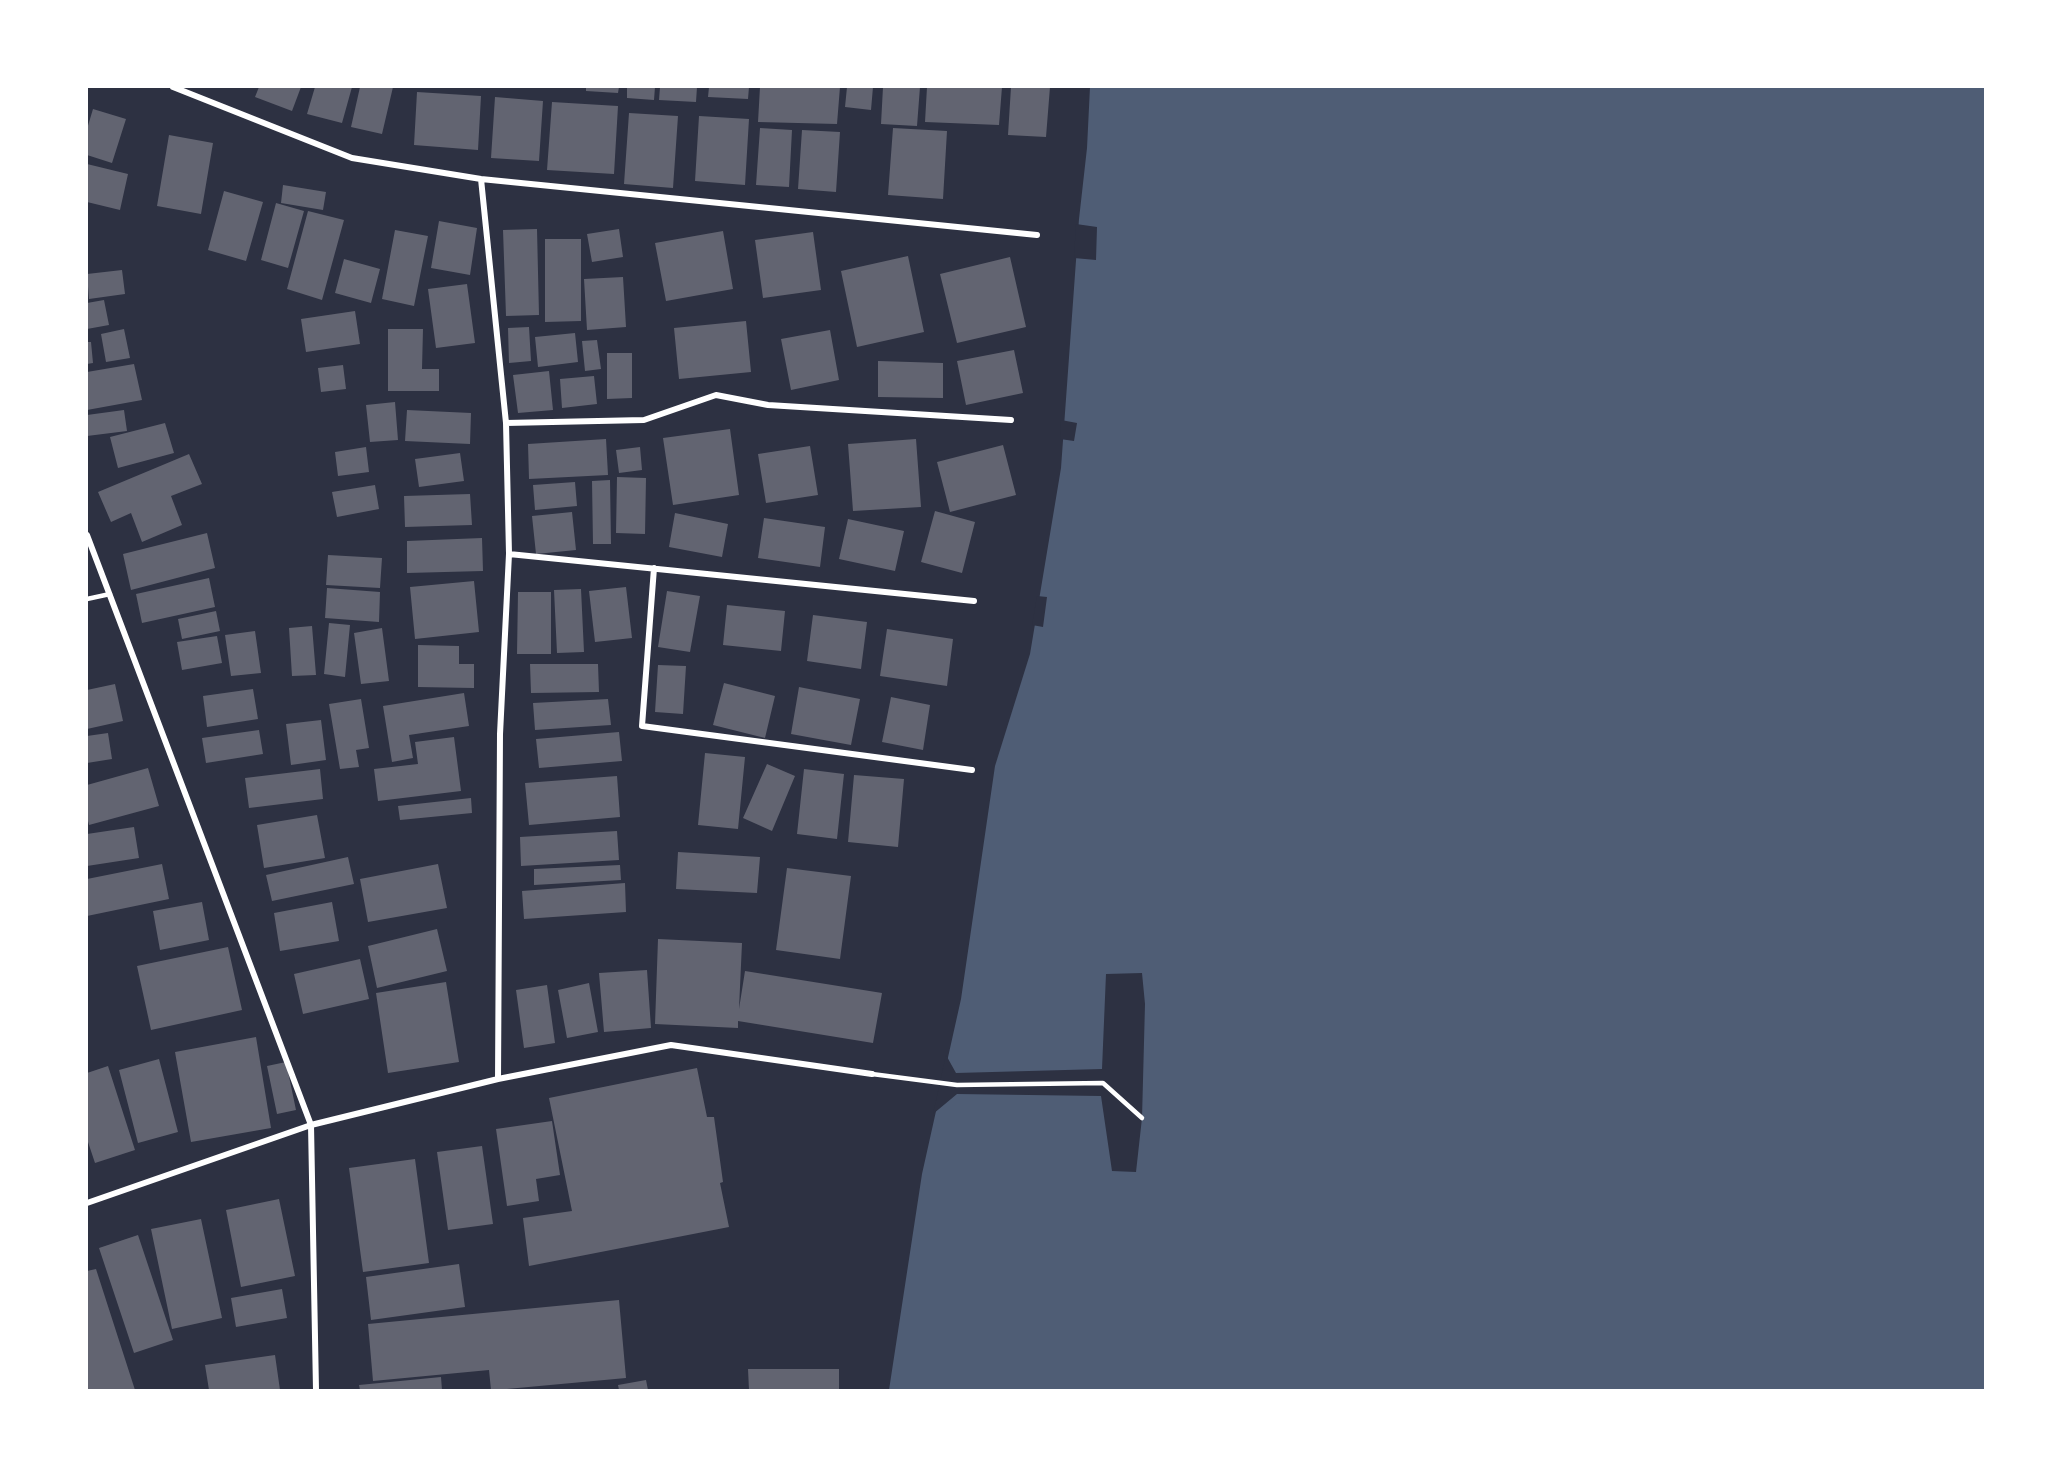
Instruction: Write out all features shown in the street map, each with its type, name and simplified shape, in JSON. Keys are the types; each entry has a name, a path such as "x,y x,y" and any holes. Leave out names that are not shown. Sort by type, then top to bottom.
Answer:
{"street":[{"path":"173,87 352,158 481,179 1037,236"},
{"path":"481,179 506,423 509,554 500,734 498,1078"},
{"path":"506,423 644,420 716,395 768,405 1011,420"},
{"path":"87,535 311,1125 316,1390"},
{"path":"509,554 974,601"},
{"path":"654,568 642,726 972,770"},
{"path":"87,1203 311,1125 498,1078 671,1046 872,1074"}],"lane":[{"path":"87,599 110,594"},
{"path":"872,1074 957,1084 1103,1083 1142,1118"}],"water":[{"path":"1090,87 1985,87 1985,1390 889,1390 922,1174 961,999 995,766 1030,654 1061,468"}],"pier":[{"path":"1076,224 1097,227 1096,260 1074,258"},
{"path":"1061,420 1077,423 1074,441 1060,439"},
{"path":"1037,596 1047,597 1043,627 1032,625"},
{"path":"1142,973 1145,1004 1142,1118 1136,1172 1112,1171 1101,1096 957,1094 933,1114 946,1055 956,1073 1102,1069 1106,974"}],"building":[{"path":"259,87 301,87 292,111 255,97"},
{"path":"315,87 352,87 342,123 307,114"},
{"path":"360,87 393,87 382,134 351,127"},
{"path":"586,87 619,87 618,93 586,91"},
{"path":"627,87 655,87 654,100 627,98"},
{"path":"660,87 697,87 696,102 659,100"},
{"path":"709,87 749,87 748,99 708,97"},
{"path":"760,87 840,87 837,124 758,122"},
{"path":"847,87 873,87 871,110 845,107"},
{"path":"883,87 920,87 917,126 881,124"},
{"path":"927,87 1002,87 999,125 925,122"},
{"path":"1011,87 1050,87 1046,137 1008,135"},
{"path":"417,92 481,96 478,150 414,145"},
{"path":"495,97 543,101 539,161 491,158"},
{"path":"552,102 618,106 614,174 547,170"},
{"path":"93,109 126,119 112,163 87,155 87,129"},
{"path":"629,113 678,116 673,188 624,184"},
{"path":"699,116 749,119 745,185 695,181"},
{"path":"760,128 792,130 789,187 756,185"},
{"path":"893,128 947,131 943,199 888,195"},
{"path":"802,130 840,132 836,192 798,189"},
{"path":"169,135 213,143 201,214 157,206"},
{"path":"87,164 128,174 120,210 87,202"},
{"path":"283,185 326,192 323,210 281,203"},
{"path":"224,191 263,202 246,261 208,250"},
{"path":"276,203 304,211 288,268 261,260"},
{"path":"308,211 344,220 322,300 287,289"},
{"path":"439,221 477,228 470,275 431,268"},
{"path":"537,229 539,315 506,316 503,230"},
{"path":"619,229 623,257 592,262 587,234"},
{"path":"395,230 428,236 414,306 382,299"},
{"path":"723,231 733,289 666,301 655,243"},
{"path":"813,232 821,290 763,298 755,240"},
{"path":"545,239 581,239 581,321 545,322"},
{"path":"908,256 924,332 857,347 841,271"},
{"path":"1010,257 1026,327 957,343 940,274"},
{"path":"344,259 380,269 371,303 335,293"},
{"path":"122,270 125,294 89,299 87,274"},
{"path":"623,277 626,327 587,330 584,279"},
{"path":"467,284 475,343 436,348 428,289"},
{"path":"104,300 109,325 87,329 87,303"},
{"path":"355,311 360,344 306,352 301,319"},
{"path":"746,321 751,372 679,379 674,328"},
{"path":"529,327 531,361 509,363 508,328"},
{"path":"124,329 130,358 106,362 101,334"},
{"path":"388,329 423,329 422,369 439,369 439,391 388,391"},
{"path":"830,330 839,380 791,390 781,339"},
{"path":"575,333 578,362 538,367 535,337"},
{"path":"597,340 601,369 585,371 582,341"},
{"path":"87,342 91,342 93,363 87,364"},
{"path":"1014,350 1023,393 966,405 957,361"},
{"path":"607,353 632,353 632,398 607,399"},
{"path":"878,361 943,363 943,398 878,397"},
{"path":"134,364 142,400 87,410 87,372"},
{"path":"343,365 346,389 321,392 318,368"},
{"path":"549,371 553,410 518,413 513,375"},
{"path":"594,376 597,404 562,408 560,379"},
{"path":"395,402 398,440 370,442 366,405"},
{"path":"124,410 127,431 87,436 87,415"},
{"path":"407,410 471,413 470,444 405,441"},
{"path":"165,423 174,453 118,468 110,437"},
{"path":"730,429 739,495 673,505 663,438"},
{"path":"606,439 608,475 529,479 528,444"},
{"path":"916,439 921,507 853,511 848,444"},
{"path":"1003,445 1016,495 950,512 937,462"},
{"path":"810,446 818,495 766,503 758,454"},
{"path":"366,447 369,472 338,476 335,452"},
{"path":"640,447 642,470 619,473 616,450"},
{"path":"460,453 464,481 419,487 415,459"},
{"path":"189,454 202,484 171,496 182,525 142,542 131,513 111,522 98,492"},
{"path":"617,477 646,478 645,534 616,533"},
{"path":"610,480 611,544 593,544 592,481"},
{"path":"575,482 577,506 535,510 533,485"},
{"path":"375,485 379,509 337,517 332,492"},
{"path":"470,494 472,525 405,527 404,496"},
{"path":"935,511 975,522 962,573 921,562"},
{"path":"572,512 576,550 536,554 532,516"},
{"path":"675,513 728,524 722,557 669,547"},
{"path":"764,518 825,527 820,567 758,558"},
{"path":"848,519 904,531 895,571 839,559"},
{"path":"207,533 215,568 131,590 123,554"},
{"path":"482,538 483,571 407,573 407,541"},
{"path":"328,555 382,558 380,588 326,585"},
{"path":"209,578 215,607 142,623 136,594"},
{"path":"474,581 479,632 415,639 410,587"},
{"path":"626,587 632,638 595,642 589,591"},
{"path":"327,588 380,592 379,622 325,618"},
{"path":"581,589 584,652 557,653 554,590"},
{"path":"667,591 700,596 690,652 658,647"},
{"path":"518,592 551,592 551,654 517,654"},
{"path":"727,605 785,611 781,651 723,645"},
{"path":"216,611 220,631 182,639 178,619"},
{"path":"813,615 867,622 861,669 807,661"},
{"path":"329,623 350,625 345,677 324,674"},
{"path":"312,626 316,675 292,676 289,628"},
{"path":"382,628 389,681 361,684 354,633"},
{"path":"887,629 953,639 947,686 880,676"},
{"path":"255,631 261,673 231,676 225,635"},
{"path":"217,636 222,663 182,670 177,642"},
{"path":"418,645 459,646 459,664 474,664 474,688 418,687"},
{"path":"530,664 598,664 599,692 531,693"},
{"path":"658,665 686,666 683,714 655,712"},
{"path":"724,683 775,696 765,738 713,725"},
{"path":"115,684 123,721 87,729 87,690"},
{"path":"799,687 860,699 851,745 791,734"},
{"path":"253,689 258,719 207,727 203,696"},
{"path":"464,693 469,726 409,735 413,758 392,762 383,706"},
{"path":"891,697 930,705 923,750 882,742"},
{"path":"361,699 369,748 356,750 359,767 340,769 329,704"},
{"path":"608,699 611,725 535,730 533,703"},
{"path":"321,720 326,760 291,765 286,724"},
{"path":"259,730 263,754 206,763 202,738"},
{"path":"619,732 622,761 539,768 536,739"},
{"path":"108,733 112,759 87,763 87,736"},
{"path":"454,737 461,791 378,801 374,769 418,764 415,742"},
{"path":"705,753 745,757 738,829 698,825"},
{"path":"767,764 795,776 772,831 743,818"},
{"path":"148,768 159,806 89,825 87,785"},
{"path":"320,769 323,799 249,808 245,778"},
{"path":"804,769 844,774 837,839 797,834"},
{"path":"854,775 904,779 898,847 848,842"},
{"path":"617,776 620,817 529,825 525,783"},
{"path":"471,798 472,813 400,820 398,806"},
{"path":"317,815 325,858 264,868 257,825"},
{"path":"134,827 139,858 87,866 87,834"},
{"path":"617,831 619,860 521,866 520,837"},
{"path":"678,852 760,857 757,893 676,889"},
{"path":"348,857 354,884 272,901 266,875"},
{"path":"162,864 169,899 87,916 87,879"},
{"path":"438,864 447,908 368,922 360,879"},
{"path":"620,865 621,880 534,885 534,869"},
{"path":"787,868 851,876 840,959 776,950"},
{"path":"625,883 626,912 524,919 522,891"},
{"path":"202,902 209,940 160,950 153,911"},
{"path":"332,902 339,941 280,951 274,913"},
{"path":"437,929 447,971 377,988 368,946"},
{"path":"658,939 742,943 739,1009 745,971 882,993 873,1043 738,1021 738,1028 655,1024"},
{"path":"228,947 242,1010 151,1030 137,966"},
{"path":"360,959 369,999 303,1014 294,974"},
{"path":"647,970 651,1028 604,1032 599,973"},
{"path":"446,982 459,1062 388,1073 376,993"},
{"path":"589,983 598,1032 567,1038 558,990"},
{"path":"547,985 555,1043 524,1048 516,990"},
{"path":"256,1037 271,1128 191,1142 175,1052"},
{"path":"159,1059 178,1132 138,1143 119,1070"},
{"path":"286,1062 296,1110 277,1114 267,1066"},
{"path":"108,1066 135,1150 95,1163 87,1139 87,1073"},
{"path":"697,1068 707,1117 714,1117 723,1182 720,1183 729,1227 529,1266 523,1218 572,1211 549,1098"},
{"path":"552,1121 560,1175 536,1179 539,1201 507,1206 496,1129"},
{"path":"482,1146 493,1224 448,1230 437,1152"},
{"path":"415,1159 429,1263 363,1272 349,1168"},
{"path":"279,1199 295,1276 241,1287 226,1210"},
{"path":"201,1219 222,1318 172,1329 151,1229"},
{"path":"138,1235 173,1340 134,1353 99,1248"},
{"path":"459,1264 465,1307 371,1320 366,1277"},
{"path":"96,1269 135,1390 87,1390 87,1271"},
{"path":"282,1289 287,1318 236,1327 231,1298"},
{"path":"619,1300 626,1378 496,1390 491,1390 489,1370 373,1381 368,1324"},
{"path":"275,1355 280,1390 209,1390 205,1365"},
{"path":"748,1369 839,1369 839,1390 749,1390"},
{"path":"441,1377 442,1390 360,1390 359,1385"},
{"path":"646,1380 648,1390 619,1390 618,1385"}]}
